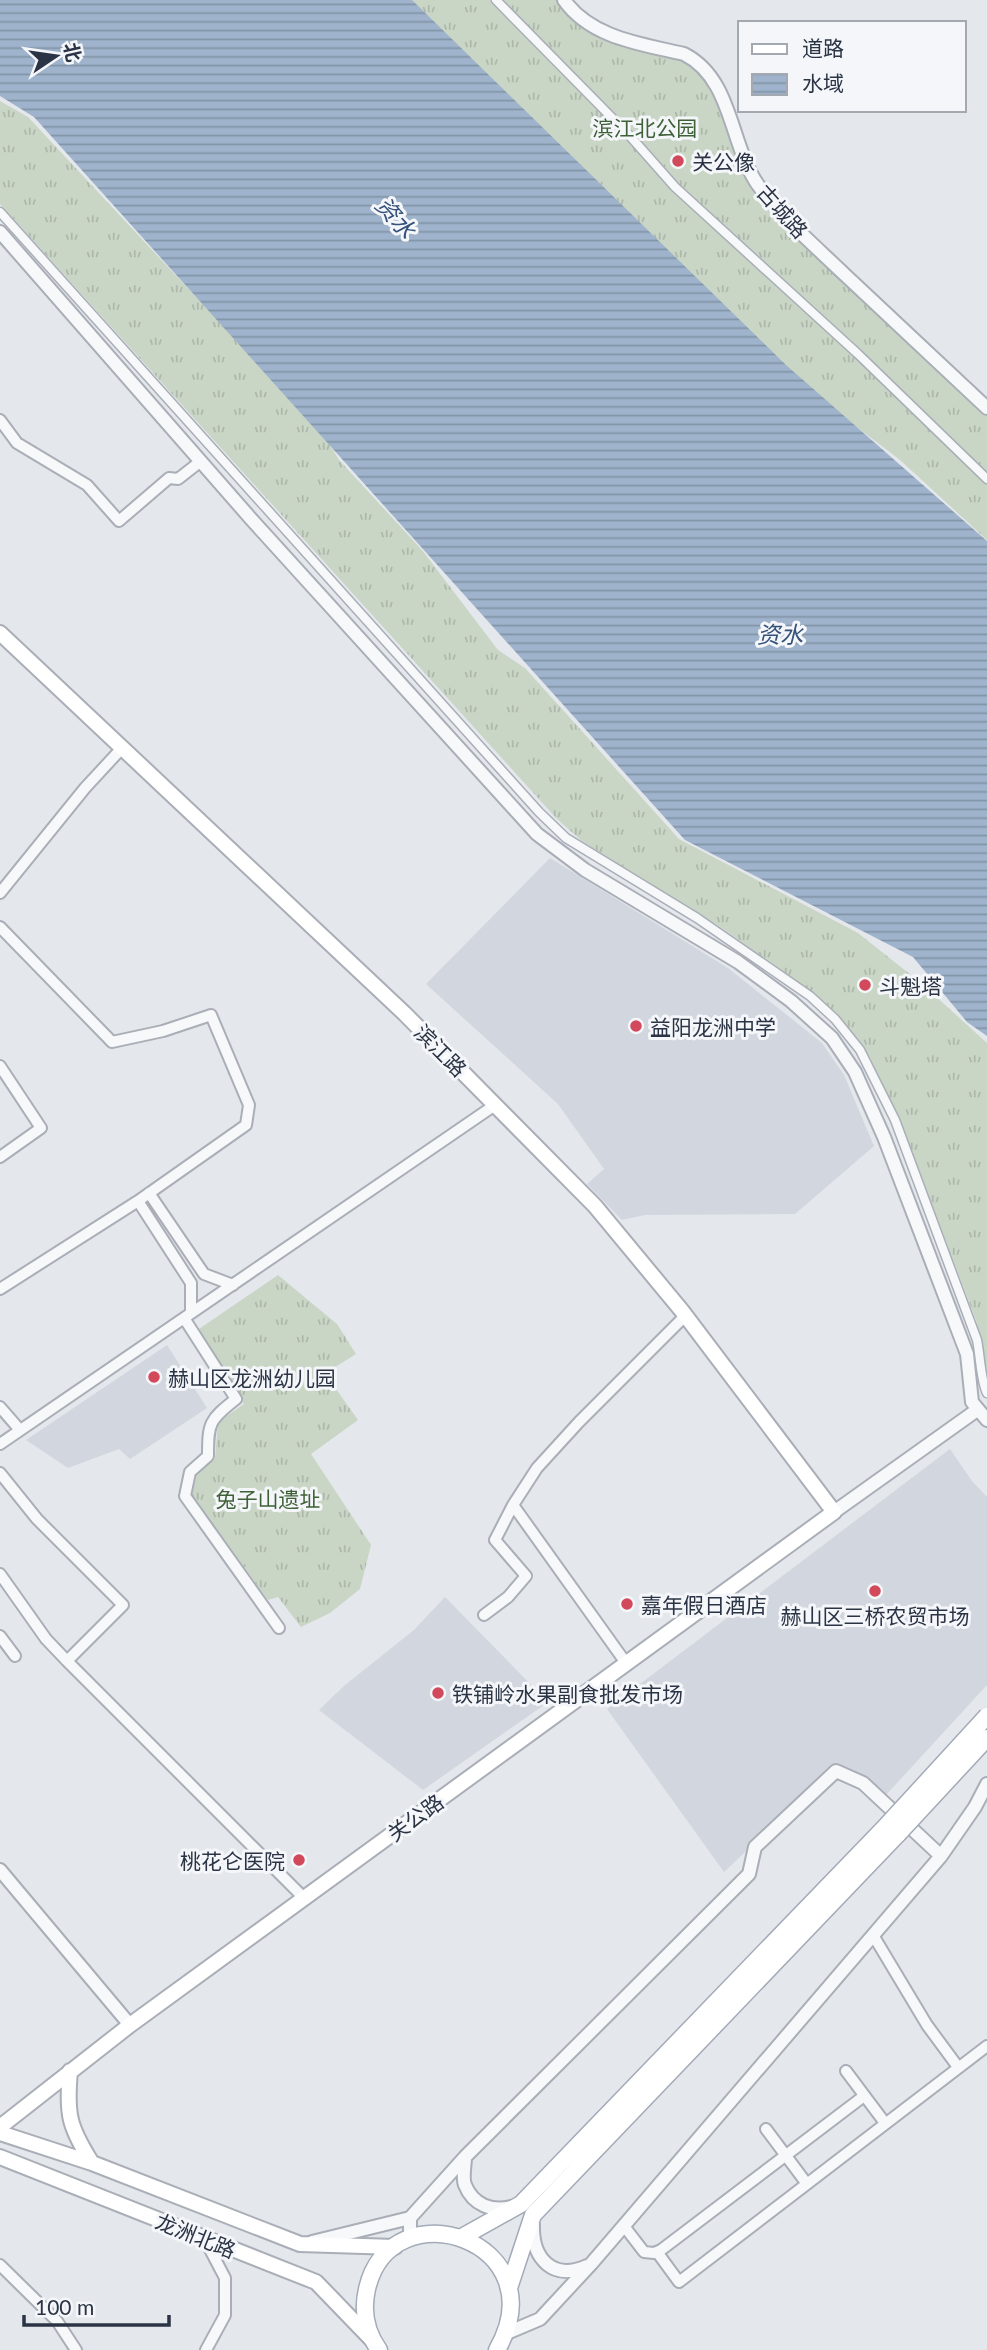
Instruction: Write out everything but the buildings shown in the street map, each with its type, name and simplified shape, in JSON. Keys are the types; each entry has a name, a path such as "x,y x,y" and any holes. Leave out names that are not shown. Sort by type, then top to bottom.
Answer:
{"main road":[{"name":"滨江路","path":"0,633 399,1008 595,1206 686,1315 834,1512"},
{"name":"关公路","path":"0,2127 130,2025 834,1512"},
{"path":"892,1829 987,1716"},
{"path":"462,2237 527,2209 892,1829 987,1738"},
{"path":"71,2071 67,2104 74,2136 92,2163"},
{"name":"龙洲北路","path":"0,2133 92,2163 300,2244 395,2247"},
{"name":"龙洲北路","path":"0,2157 316,2282 376,2346"},
{"path":"497,2350 507,2333 511,2310 509,2288 527,2209"},
{"path":"376,2346 366,2322 365,2301 369,2280 380,2262 395,2247 410,2239 427,2234 462,2237 483,2249 499,2266 509,2288"}],"street":[{"path":"496,0 630,136 675,187 858,354 987,479"},
{"name":"古城路","path":"564,0 587,24 610,34 684,54 709,73 720,88 745,163 774,207 987,408"},
{"path":"0,212 538,812 565,838 697,918 810,996 835,1019 860,1050 895,1120 977,1340 987,1393"},
{"path":"1,236 537,834 585,870 738,962 791,1001 832,1038 855,1072 894,1163 967,1354 972,1402 987,1420"},
{"path":"0,420 17,443 87,485 119,521 169,478 178,479 201,461"},
{"path":"0,893 85,788 122,747"},
{"path":"0,927 112,1042 163,1031 211,1015 249,1105 247,1125 138,1201 0,1289"},
{"path":"0,1066 41,1128 0,1157"},
{"path":"0,1444 495,1105"},
{"path":"149,1193 204,1274 233,1284"},
{"path":"138,1201 191,1283 187,1316 236,1399 217,1413 208,1429 208,1456 190,1472 185,1496 279,1628"},
{"path":"484,1615 508,1597 526,1576 495,1539 537,1468 686,1315"},
{"path":"0,1407 20,1430"},
{"path":"834,1512 977,1410"},
{"path":"0,1474 37,1519 123,1605 67,1661"},
{"path":"513,1505 626,1663"},
{"path":"0,1574 46,1639 304,1898"},
{"path":"0,1636 15,1656"},
{"path":"300,2244 410,2218 465,2157 749,1874 755,1847 836,1771 863,1783 940,1856"},
{"path":"507,2333 540,2319 591,2264 940,1856 975,1807 987,1784"},
{"path":"0,1870 130,2025"},
{"path":"873,1935 927,2025 958,2067"},
{"path":"657,2252 679,2283 987,2046"},
{"path":"846,2071 886,2123"},
{"path":"624,2226 644,2252 657,2252 864,2096"},
{"path":"766,2129 807,2184"},
{"path":"465,2157 464,2184 478,2203 497,2211 527,2209 539,2256 555,2270 573,2272 591,2264"},
{"path":"410,2218 410,2239"},
{"path":"204,2238 225,2278 225,2315 206,2350"},
{"path":"0,2265 57,2321 76,2350"}],"shaded area":[{"name":"益阳龙洲中学","path":"550,858 728,968 822,1043 844,1075 874,1146 795,1214 645,1215 622,1220 587,1184 604,1169 558,1104 426,984"},
{"name":"赫山区龙洲幼儿园","path":"167,1345 207,1408 130,1459 119,1449 68,1468 26,1440"},
{"name":"赫山区三桥农贸市场","path":"950,1449 972,1481 987,1497 987,1685 886,1795 864,1775 826,1775 724,1872 607,1709"},
{"name":"铁铺岭水果副食批发市场","path":"445,1597 548,1702 423,1790 319,1710 345,1685 414,1630"}],"green space":[{"name":"滨江北公园","path":"412,0 557,0 578,22 693,64 713,86 739,169 758,200 987,413 987,540 900,460 768,359 437,30"},
{"path":"0,101 28,117 322,432 339,460 422,550 498,650 525,668 679,839 858,933 921,983 987,1043 987,1370 976,1320 905,1134 870,1057 846,1026 811,991 722,928 583,842 557,819 0,204"},
{"name":"兔子山遗址","path":"278,1275 337,1324 356,1354 332,1369 336,1389 358,1420 311,1454 371,1545 360,1589 330,1613 301,1627 278,1597 268,1600 192,1495 197,1473 215,1459 218,1422 244,1404 196,1331"}],"water":[{"name":"资水","path":"0,0 412,0 786,365 987,541 987,1036 967,1022 913,957 685,840 34,117 0,96"}],"place":[{"name":"关公像","path":"678,161"},
{"name":"斗魁塔","path":"865,985"},
{"name":"益阳龙洲中学","path":"636,1026"},
{"name":"赫山区龙洲幼儿园","path":"154,1377"},
{"name":"赫山区三桥农贸市场","path":"875,1591"},
{"name":"嘉年假日酒店","path":"627,1604"},
{"name":"铁铺岭水果副食批发市场","path":"438,1693"},
{"name":"桃花仑医院","path":"299,1860"}]}
